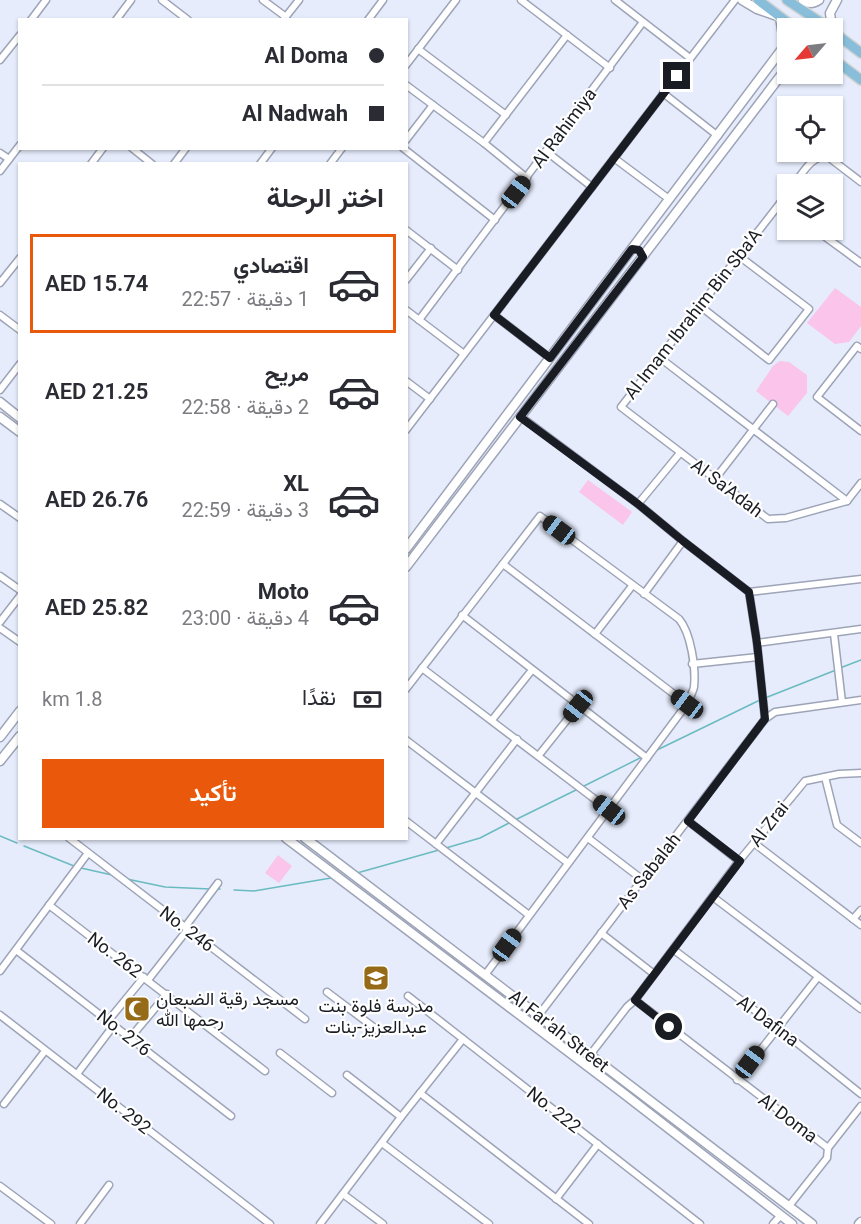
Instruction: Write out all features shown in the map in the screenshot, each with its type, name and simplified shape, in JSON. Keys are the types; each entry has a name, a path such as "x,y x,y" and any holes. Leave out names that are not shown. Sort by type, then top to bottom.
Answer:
{"main road":[{"path":"758,0 780,17"},
{"path":"787,0 815,18"},
{"path":"843,39 861,53"},
{"path":"843,66 861,80"}],"street":[{"path":"32,18 46,0"},
{"path":"117,18 129,2 120,0"},
{"path":"162,0 185,18"},
{"path":"264,0 285,18 299,0"},
{"path":"370,18 383,0"},
{"path":"408,62 456,0"},
{"path":"521,0 610,68"},
{"path":"615,0 690,58"},
{"path":"408,427 735,0"},
{"path":"742,0 757,9 780,17"},
{"path":"792,0 804,10"},
{"path":"802,0 812,3 819,0"},
{"path":"830,18 830,13 837,0"},
{"name":"Al Rahimiya","path":"419,320 644,22"},
{"path":"484,143 567,35"},
{"path":"0,60 18,38"},
{"path":"418,49 506,115"},
{"path":"408,546 777,58"},
{"path":"408,564 777,80"},
{"path":"408,86 527,178"},
{"path":"663,93 718,136"},
{"path":"408,137 433,105"},
{"path":"0,171 18,148"},
{"path":"134,150 150,162"},
{"path":"406,150 495,220"},
{"path":"547,152 592,188"},
{"path":"0,153 9,159"},
{"path":"802,174 813,160 828,156 861,182"},
{"path":"614,158 669,200"},
{"name":"Al Imam Ibrahim Bin Sba'A","path":"621,407 777,207"},
{"path":"408,232 458,270"},
{"path":"643,235 645,245 653,243"},
{"path":"830,240 861,263"},
{"path":"408,277 430,248"},
{"path":"632,249 639,250 643,257"},
{"path":"700,306 769,360 776,352 808,309 739,256"},
{"path":"0,283 18,260"},
{"path":"408,312 464,354"},
{"path":"0,315 18,328"},
{"path":"494,315 550,358"},
{"path":"861,349 857,346 817,397 861,431"},
{"path":"660,358 847,501 861,483"},
{"path":"0,390 18,367"},
{"path":"408,382 430,399"},
{"path":"0,402 18,416"},
{"path":"715,479 773,404"},
{"name":"Al Sa'Adah","path":"621,407 768,519 786,518 847,501"},
{"path":"0,417 18,430"},
{"path":"520,417 638,504 749,592 765,719 775,712 861,700"},
{"path":"638,504 680,453"},
{"path":"0,504 18,517"},
{"path":"408,687 540,516 679,619 686,627 689,636 694,688 687,704 485,975"},
{"path":"644,594 683,541"},
{"path":"503,564 687,704"},
{"path":"0,576 18,589"},
{"path":"749,592 861,579"},
{"path":"594,634 632,586"},
{"path":"0,622 18,599"},
{"path":"462,615 647,758"},
{"path":"0,628 18,641"},
{"path":"757,643 861,629"},
{"path":"834,634 842,702"},
{"path":"692,664 758,657"},
{"path":"423,668 609,810"},
{"path":"492,720 532,670"},
{"path":"538,755 578,706"},
{"path":"0,737 18,714"},
{"name":"As Sabalah","path":"538,1016 765,719"},
{"path":"0,761 18,738"},
{"path":"436,844 517,739"},
{"path":"408,741 568,863"},
{"name":"Al Zrai","path":"590,1055 674,950 754,843 805,782 861,773"},
{"path":"825,777 837,825 861,843"},
{"path":"688,821 740,861"},
{"path":"408,823 529,915"},
{"path":"588,838 643,880"},
{"name":"No. 246","path":"71,840 305,1019"},
{"name":"Al Far'ah Street","path":"289,840 792,1224"},
{"name":"Al Far'ah Street","path":"308,840 812,1224"},
{"path":"754,843 861,925"},
{"path":"0,971 87,853"},
{"path":"77,1074 111,1023 186,928 218,883"},
{"path":"713,897 861,1009"},
{"name":"No. 262","path":"49,905 265,1071"},
{"path":"853,919 861,910"},
{"path":"601,933 654,974"},
{"name":"No. 276","path":"16,950 231,1116"},
{"name":"Al Dafina","path":"674,950 777,1027 861,1094"},
{"path":"737,1080 818,977"},
{"path":"327,992 380,1032"},
{"path":"130,1038 166,994"},
{"name":"No. 222","path":"408,996 700,1224"},
{"name":"Al Doma","path":"635,1000 828,1148"},
{"name":"No. 292","path":"0,1015 270,1224"},
{"path":"320,1224 400,1117 463,1039"},
{"path":"4,1104 45,1051"},
{"path":"280,1053 332,1093"},
{"path":"347,1075 400,1117"},
{"path":"420,1094 589,1224"},
{"path":"789,1206 827,1158 828,1148 861,1106"},
{"path":"382,1143 489,1224"},
{"path":"556,1199 597,1144"},
{"path":"80,1224 109,1185"},
{"path":"0,1186 51,1224"},
{"path":"344,1194 383,1224"},
{"path":"773,1224 781,1215"}],"shaded area":[{"path":"835,288 861,307 861,326 849,342 835,344 807,323"},
{"path":"780,361 789,362 807,375 807,393 788,416 756,391 773,366"},
{"path":"588,480 632,512 623,525 579,492"},
{"path":"278,855 292,866 279,883 265,873"}],"waterway":[{"path":"840,668 861,660"},
{"path":"765,698 836,670"},
{"path":"657,750 760,700"},
{"path":"582,787 642,757"},
{"path":"517,819 578,789"},
{"path":"446,848 480,838 509,823"},
{"path":"0,836 17,843"},
{"path":"24,846 74,866"},
{"path":"357,873 439,850"},
{"path":"81,868 112,875"},
{"path":"234,890 254,891 331,878"},
{"path":"127,879 165,887 210,889"}],"place":[{"name":"مدرسة فلوة بنت عبدالعزيز-بنات","path":"376,978"},
{"name":"مسجد رقية الضبعان رحمها الله","path":"137,1009"}],"route":[{"path":"669,1027 635,1000 740,861 688,821 765,719 749,592 638,504 520,417 643,257 639,250 632,249 550,358 494,315 677,76"}]}
